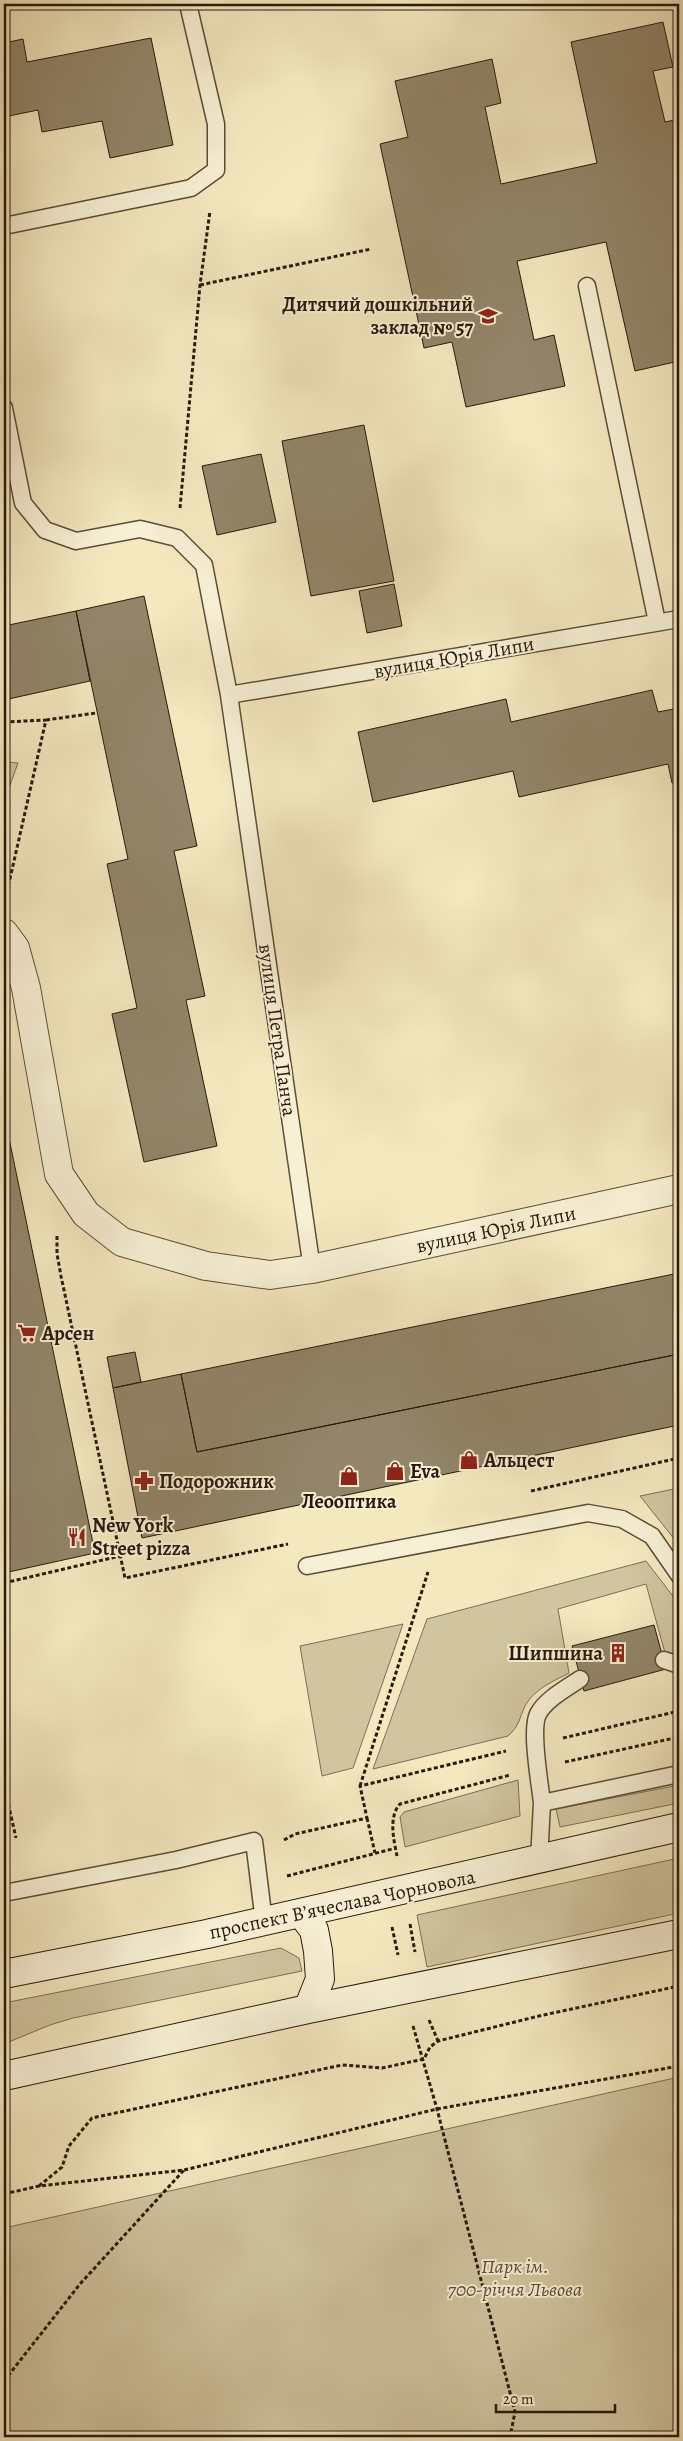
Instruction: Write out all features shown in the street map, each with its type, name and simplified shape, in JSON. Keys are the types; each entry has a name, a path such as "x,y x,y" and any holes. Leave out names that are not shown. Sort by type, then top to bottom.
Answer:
{"main road":[{"path":"4,933 15,948 26,988 59,1174 86,1214 122,1242 206,1266 270,1275 312,1269"},
{"name":"вулиця Юрія Липи","path":"312,1269 679,1189"},
{"name":"проспект Вʼячеслава Чорновола","path":"4,1974 264,1922 679,1827"},
{"path":"301,1913 314,1930 318,1951 320,1979 308,2009"},
{"path":"4,2076 308,2009 679,1934"}],"lane":[{"path":"4,226 191,188 216,170 216,124 188,4"},
{"path":"587,286 657,622"},
{"path":"4,408 23,503 45,530 76,541 140,529 177,538"},
{"name":"вулиця Петра Панча","path":"177,538 204,564 229,695 312,1269"},
{"name":"вулиця Юрія Липи","path":"229,695 679,619"},
{"path":"307,1566 588,1513 622,1519 652,1536 679,1575"},
{"path":"539,1860 542,1803 536,1744 538,1714 546,1704 580,1679"},
{"path":"542,1803 679,1774"},
{"path":"4,1893 176,1860 254,1842 264,1922"}],"path":[{"path":"177,538 200,285 216,170"},
{"path":"200,285 371,249"},
{"path":"4,722 46,720 96,713"},
{"path":"9,883 46,720"},
{"path":"58,1227 57,1254 61,1276 125,1578"},
{"path":"375,1853 360,1786 438,1542"},
{"path":"4,1583 120,1556"},
{"path":"360,1786 679,1711"},
{"path":"258,1884 396,1848 393,1819 394,1810 400,1804 539,1768 679,1738"},
{"path":"4,1785 16,1838"},
{"path":"256,1857 295,1834 367,1818"},
{"path":"39,2186 62,2167 69,2146 92,2118 342,2065 382,2068 424,2058 430,2047 438,2041 539,2016 679,1986"},
{"path":"430,2020 438,2041"},
{"path":"413,2026 424,2058 515,2412 510,2437"},
{"path":"4,2194 39,2186 184,2170 437,2109 679,2066"},
{"path":"4,2381 80,2284 184,2170"}],"green space":[{"path":"4,762 18,763 4,802"},
{"path":"679,1488 679,1545 640,1496"},
{"path":"646,1561 679,1604 679,1655 665,1653 646,1584 558,1609 569,1673 545,1686 529,1700 517,1725 508,1736 373,1769 427,1619"},
{"path":"403,1624 353,1768 322,1776 300,1646"},
{"path":"518,1780 520,1816 405,1847 400,1817 404,1812"},
{"path":"679,1785 679,1803 560,1827 556,1809"},
{"path":"679,1858 679,1913 427,1967 417,1915"},
{"path":"281,1948 299,1958 302,1971 73,2018 50,2025 4,2044 4,2003"},
{"name":"Парк ім. 700-річчя Львова","path":"679,2077 679,2437 4,2437 4,2228"}],"building":[{"path":"663,22 673,67 653,71 665,122 679,119 679,361 635,371 606,242 517,261 534,340 554,335 565,386 466,407 452,342 424,348 380,144 408,137 395,81 492,59 501,103 485,107 501,184 597,163 571,42"},
{"path":"151,38 173,145 110,158 102,121 42,132 38,110 4,117 4,43 23,39 27,62"},
{"path":"364,425 394,581 311,596 282,441"},
{"path":"261,454 276,522 217,535 202,466"},
{"path":"394,584 402,626 367,633 359,591"},
{"path":"144,596 197,846 174,851 205,996 186,1000 217,1146 144,1162 112,1014 137,1008 107,864 128,859 76,611"},
{"path":"76,611 90,681 4,700 4,626"},
{"path":"652,690 658,712 679,708 679,781 672,783 668,764 519,797 513,771 373,802 358,732 506,699 511,722"},
{"name":"Арсен","path":"4,1114 95,1553 4,1573"},
{"path":"679,1273 679,1354 197,1452 181,1374"},
{"path":"135,1352 141,1382 113,1388 107,1357"},
{"path":"679,1354 679,1425 142,1538 113,1388 181,1374 197,1452"},
{"name":"Шипшина","path":"654,1625 666,1669 584,1691 572,1646"}],"place":[{"name":"Дитячий дошкільний заклад № 57","path":"488,316"},
{"name":"Арсен","path":"27,1333"},
{"name":"Альцест","path":"469,1460"},
{"name":"Eva","path":"395,1471"},
{"name":"Леооптика","path":"349,1476"},
{"name":"Подорожник","path":"144,1481"},
{"name":"New York Street pizza","path":"77,1537"},
{"name":"Шипшина","path":"618,1653"}]}
